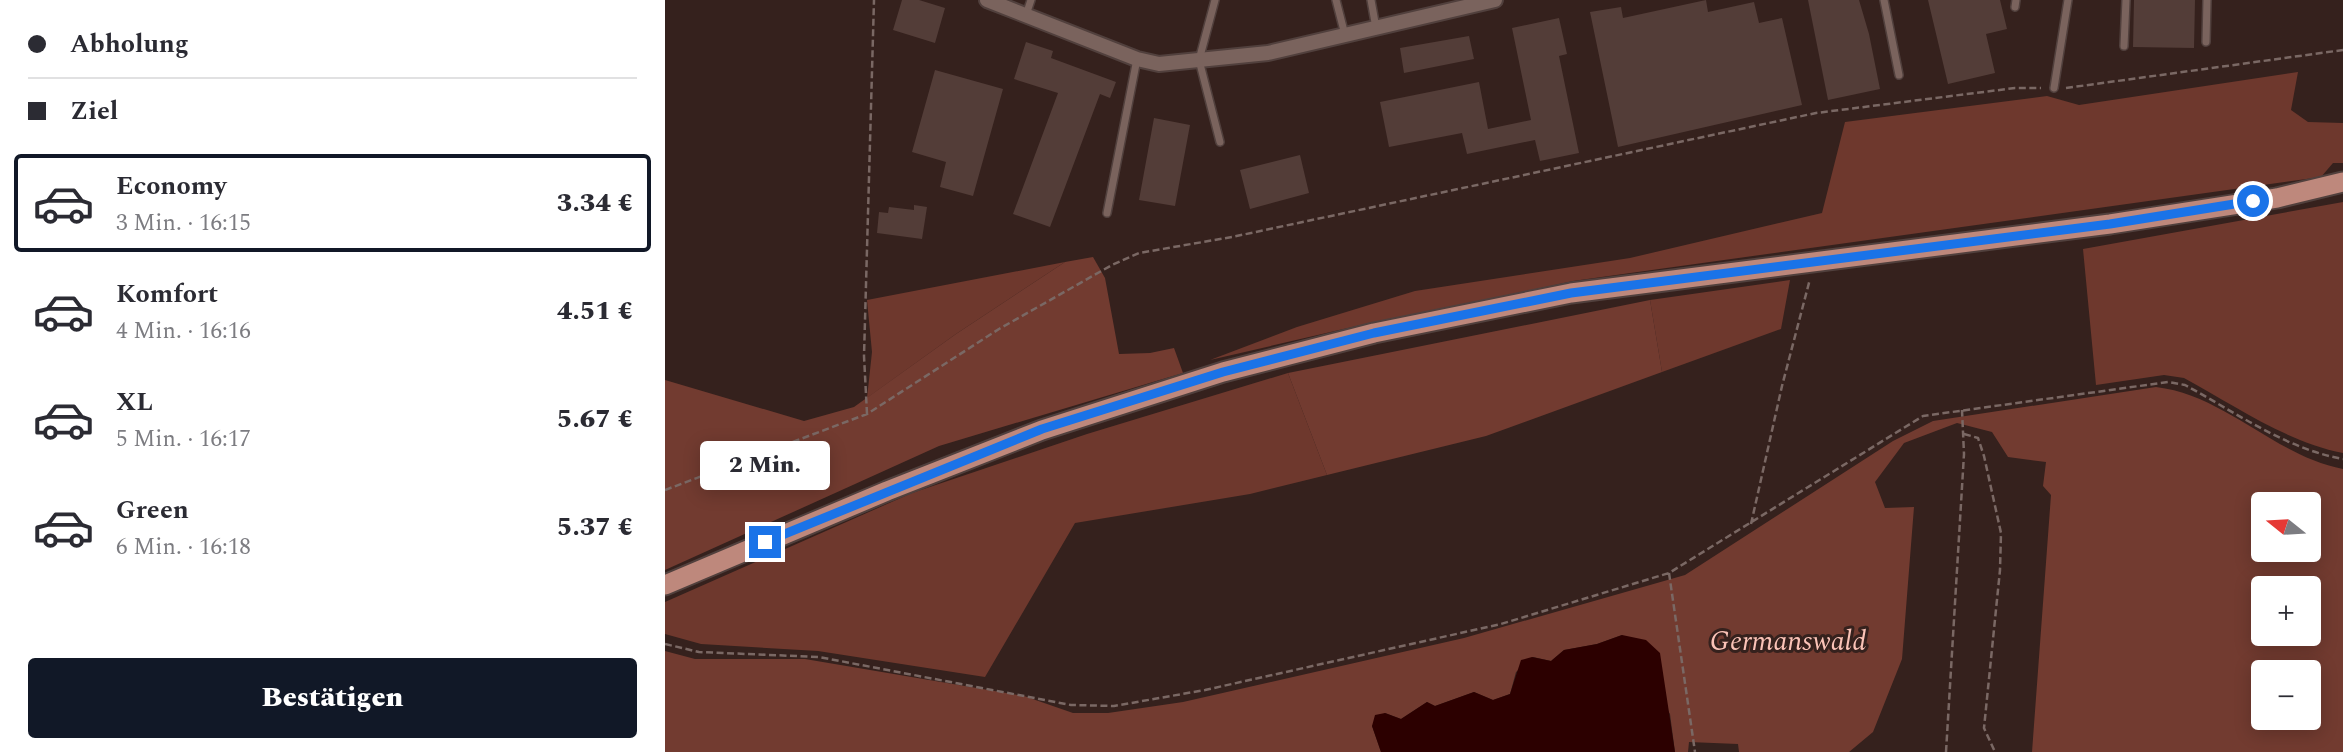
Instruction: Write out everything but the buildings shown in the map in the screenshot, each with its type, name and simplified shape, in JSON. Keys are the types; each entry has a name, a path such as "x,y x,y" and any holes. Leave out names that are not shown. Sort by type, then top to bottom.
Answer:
{"main road":[{"path":"665,585 1042,429 1223,372 1374,333 1571,293 2110,224 2277,198 2343,182"}],"street":[{"path":"987,0 1137,60 1159,64 1268,53 1376,28 1465,3 1495,0"}],"lane":[{"path":"1026,16 1031,0"},
{"path":"1215,0 1199,60 1220,142"},
{"path":"1336,0 1345,35"},
{"path":"1371,0 1376,28"},
{"path":"1884,0 1899,75"},
{"path":"2054,88 2069,0"},
{"path":"2125,46 2126,0"},
{"path":"2206,42 2207,0"},
{"path":"1107,213 1137,60"}],"path":[{"path":"867,414 864,356 874,0"},
{"path":"665,489 718,472 867,414 999,330 1112,265 1139,253 1232,237 1816,113 2015,88 2071,89 2343,50"},
{"path":"1751,524 1782,386 1815,261"},
{"path":"665,644 699,652 819,657 1071,705 1114,706 1205,690 1501,624 1669,573 1923,416 2168,382 2185,385 2287,441 2319,455 2343,459"},
{"path":"1946,752 1964,454 1962,410"},
{"path":"1963,434 1978,438 2001,533 1985,728 1995,752"},
{"path":"1669,573 1695,752"}],"shaded area":[{"path":"2298,72 2291,110 2308,122 2343,123 2343,163 2333,163 2321,177 1573,281 1374,322 1210,360 1297,327 1415,291 1630,258 1822,213 1845,122 2047,96 2079,105"},
{"path":"2343,202 2343,453 2281,432 2184,378 2164,375 2096,385 2083,249"},
{"path":"1065,262 956,334 867,398 872,352 867,300"},
{"path":"1790,280 1781,329 1662,372 1650,300"},
{"path":"1288,373 1327,475 1250,494 1075,523 985,677 818,651 701,644 665,634 665,602 912,493 1087,434"},
{"path":"1622,635 1646,640 1660,653 1675,752 1381,752 1372,726 1375,715 1385,713 1401,719 1427,702 1435,706 1474,692 1493,700 1510,694 1521,660 1532,657 1551,661 1564,650 1597,644"}],"green space":[{"path":"1093,257 1105,278 1119,354 1150,353 1174,348 1183,373 939,446 665,570 665,380 804,421 854,407 956,334 1065,262"},
{"path":"1650,300 1662,372 1486,436 1327,475 1288,373"},
{"name":"Germanswald","path":"2156,387 2205,401 2295,452 2343,469 2343,752 2032,752 2051,495 2043,486 2046,462 2008,457 1992,432 1957,423 1904,443 1875,482 1885,508 1914,507 1902,659 1873,732 1849,752 1739,752 1738,744 1689,742 1688,752 1675,752 1670,714 1622,635 1597,644 1564,650 1551,661 1533,657 1516,672 1510,694 1493,700 1474,692 1435,706 1427,702 1401,719 1385,713 1372,726 1381,752 665,752 665,651 695,659 805,659 1024,696 1073,713 1108,713 1183,702 1464,638 1685,575 1893,441 1933,421"}],"route":[{"path":"765,542 1042,429 1223,372 1374,333 1571,293 2110,224 2253,201"}]}
